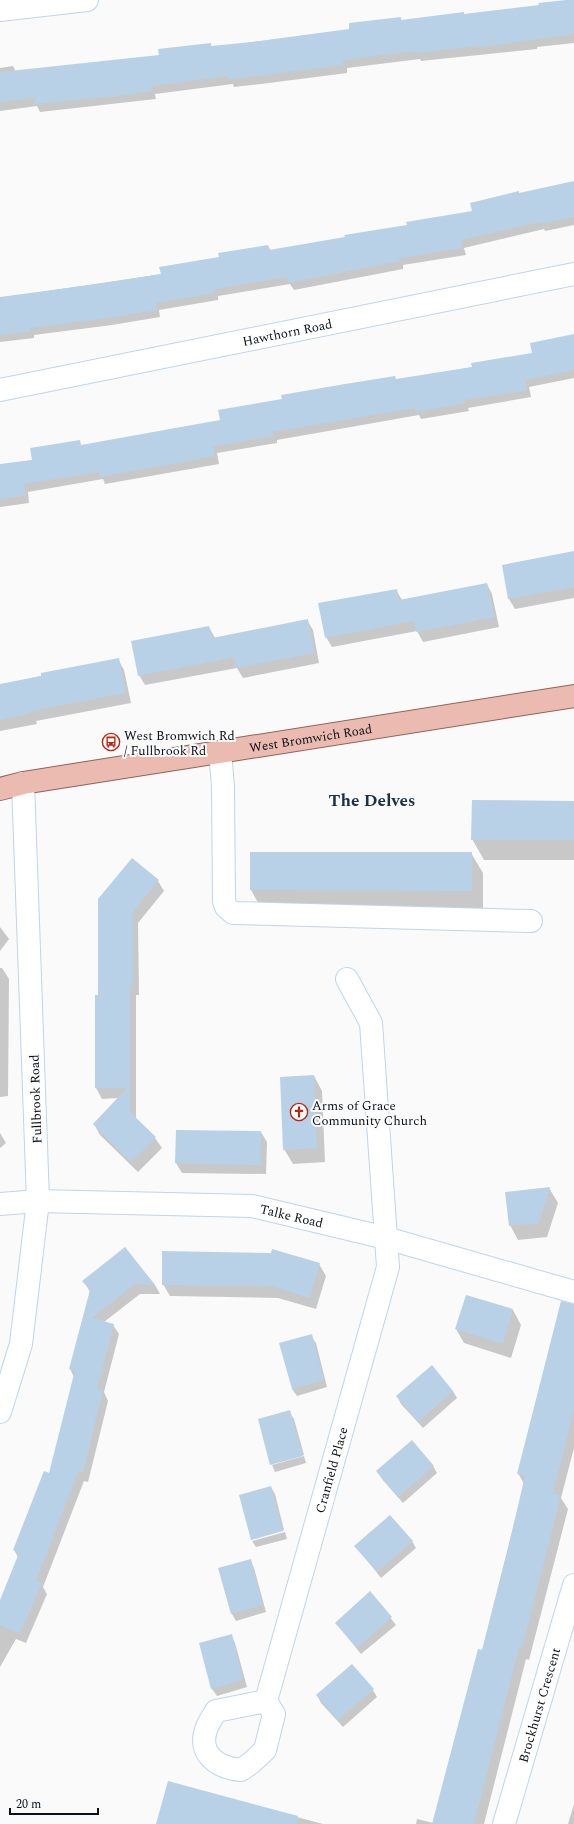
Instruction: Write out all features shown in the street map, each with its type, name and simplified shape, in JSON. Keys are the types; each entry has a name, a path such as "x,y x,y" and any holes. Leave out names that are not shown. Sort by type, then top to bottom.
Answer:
{"main road":[{"name":"West Bromwich Road","path":"0,789 23,783 574,696"}],"street":[{"path":"0,10 87,0"},
{"name":"Hawthorn Road","path":"0,390 574,274"},
{"path":"220,752 223,786 224,901 226,907 233,913 531,921"},
{"name":"Fullbrook Road","path":"0,1412 20,1344 38,1201 23,783"},
{"name":"Cranfield Place","path":"266,1701 388,1267 371,1023 347,978"},
{"name":"Talke Road","path":"0,1204 38,1201 252,1206 386,1238 574,1292"},
{"name":"Brockhurst Crescent","path":"504,1824 569,1621 574,1585"}],"building":[{"path":"574,0 574,34 481,47 415,53 415,51 343,60 343,65 256,76 229,79 228,76 151,86 152,91 126,95 34,104 34,98 0,102 0,72 159,55 158,49 211,43 211,46 252,42 349,29 349,23 401,17 401,20 464,12 464,14 539,5 538,3"},
{"path":"574,181 574,217 540,224 540,222 461,240 462,248 399,258 400,261 288,283 287,277 214,289 215,293 156,303 157,310 30,328 31,331 0,335 0,297 161,274 159,267 219,257 218,253 268,245 269,250 345,237 344,235 407,225 406,222 472,211 470,203 519,191 519,193"},
{"path":"574,334 574,370 526,380 527,390 465,400 465,403 416,412 415,408 273,432 274,436 213,446 215,456 100,477 99,472 24,484 26,496 0,499 0,464 32,460 30,448 80,440 81,445 220,420 218,410 282,399 281,395 345,384 395,376 396,379 472,367 471,363 532,353 530,343"},
{"path":"574,551 574,587 508,599 502,565"},
{"path":"487,583 494,617 416,632 414,621 325,638 318,603 397,589 399,600"},
{"path":"308,619 314,653 236,668 234,657 138,676 131,641 209,626 212,638"},
{"path":"119,658 126,693 31,711 31,713 0,720 0,684 41,676 41,673"},
{"path":"472,800 574,801 574,840 471,840"},
{"path":"250,852 472,852 472,891 250,890"},
{"path":"132,858 159,880 133,912 133,985 130,985 130,1112 156,1137 131,1162 93,1124 127,1088 95,1088 95,995 98,995 98,899"},
{"name":"Arms of Grace Community Church","path":"314,1075 317,1148 283,1150 280,1077"},
{"path":"176,1130 261,1131 261,1165 175,1163"},
{"path":"550,1187 539,1223 509,1226 505,1192"},
{"path":"125,1247 155,1285 135,1284 92,1318 114,1324 97,1389 103,1390 83,1473 78,1472 36,1581 42,1583 20,1634 0,1625 0,1600 19,1553 13,1550 44,1471 49,1473 75,1370 69,1369 90,1290 82,1281"},
{"path":"272,1249 320,1263 310,1298 271,1286 162,1285 162,1251 271,1253"},
{"path":"466,1295 513,1309 503,1344 455,1329"},
{"path":"561,1301 574,1304 574,1410 553,1493 561,1495 522,1648 519,1647 474,1824 432,1824 478,1649 482,1650 509,1544 525,1476 517,1474"},
{"path":"312,1334 324,1380 292,1389 279,1343"},
{"path":"432,1365 453,1391 418,1422 396,1396"},
{"path":"290,1410 303,1456 270,1465 258,1419"},
{"path":"412,1440 434,1466 398,1497 376,1471"},
{"path":"271,1486 283,1531 251,1540 239,1495"},
{"path":"390,1515 413,1541 377,1572 354,1546"},
{"path":"251,1559 263,1605 231,1614 218,1568"},
{"path":"370,1591 392,1617 357,1648 335,1623"},
{"path":"232,1634 243,1680 211,1689 199,1643"},
{"path":"352,1664 374,1689 338,1720 316,1695"},
{"path":"168,1781 298,1816 297,1824 156,1824"}],"place":[{"name":"West Bromwich Rd / Fullbrook Rd","path":"111,742"},
{"name":"Arms of Grace Community Church","path":"299,1112"}],"district":[{"name":"The Delves","path":"372,800"}]}
